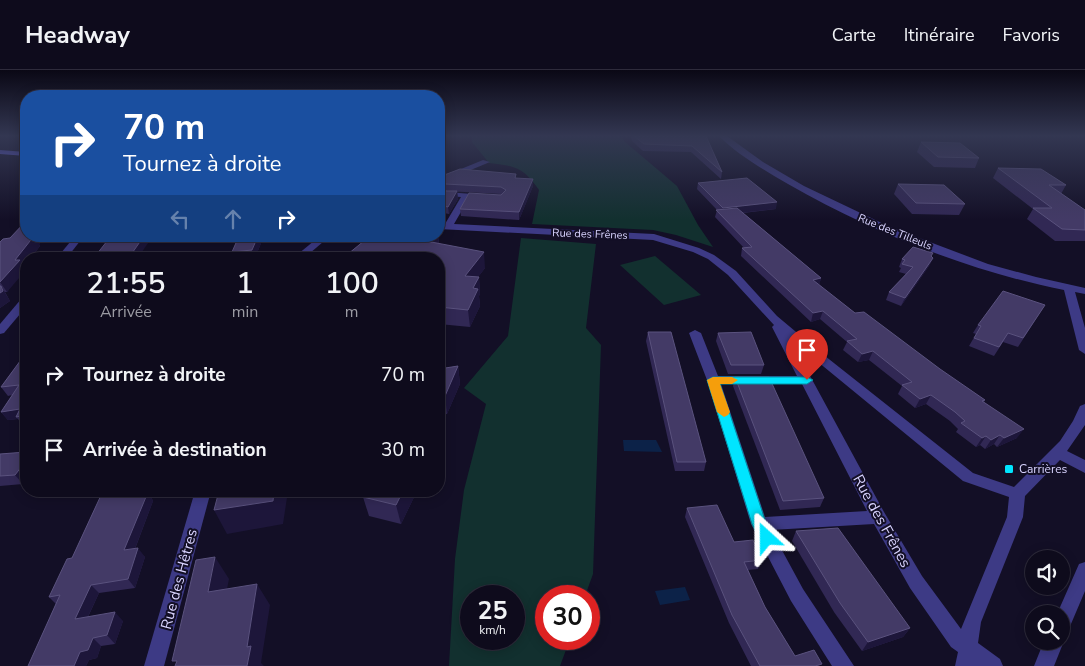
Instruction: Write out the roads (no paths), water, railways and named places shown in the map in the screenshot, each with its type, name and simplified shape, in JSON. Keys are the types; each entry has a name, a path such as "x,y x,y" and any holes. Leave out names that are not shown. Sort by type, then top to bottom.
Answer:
{"street":[{"path":"445,179 482,164"},
{"name":"Rue des Tilleuls","path":"759,164 773,174 823,201 865,219 975,262 1026,279 1085,292"},
{"path":"450,194 492,198"},
{"path":"445,223 465,196"},
{"name":"Rue des Frênes","path":"445,226 654,238 681,244 711,257 732,272 773,318 816,355 968,477 1017,494"},
{"path":"67,252 75,242"},
{"path":"306,252 318,242"},
{"path":"1069,289 1085,350"},
{"path":"0,331 20,307"},
{"name":"Rue des Frênes","path":"773,318 878,517 916,582 966,657 993,666"},
{"path":"696,333 759,524 797,595 844,666"},
{"path":"795,358 800,354 816,355"},
{"path":"713,380 807,380"},
{"path":"966,657 972,622 1015,517 1017,494 1058,453 1082,417 1085,409"},
{"path":"1058,453 1085,467"},
{"name":"Rue des Hêtres","path":"154,666 201,497"},
{"path":"759,524 878,517"},
{"path":"1070,605 1085,570"},
{"path":"1044,666 1050,650"}],"water":[{"path":"623,440 656,440 662,452 624,451"},
{"path":"685,587 690,600 660,605 655,591"}],"place":[{"name":"Carrières","path":"1009,469"}]}
